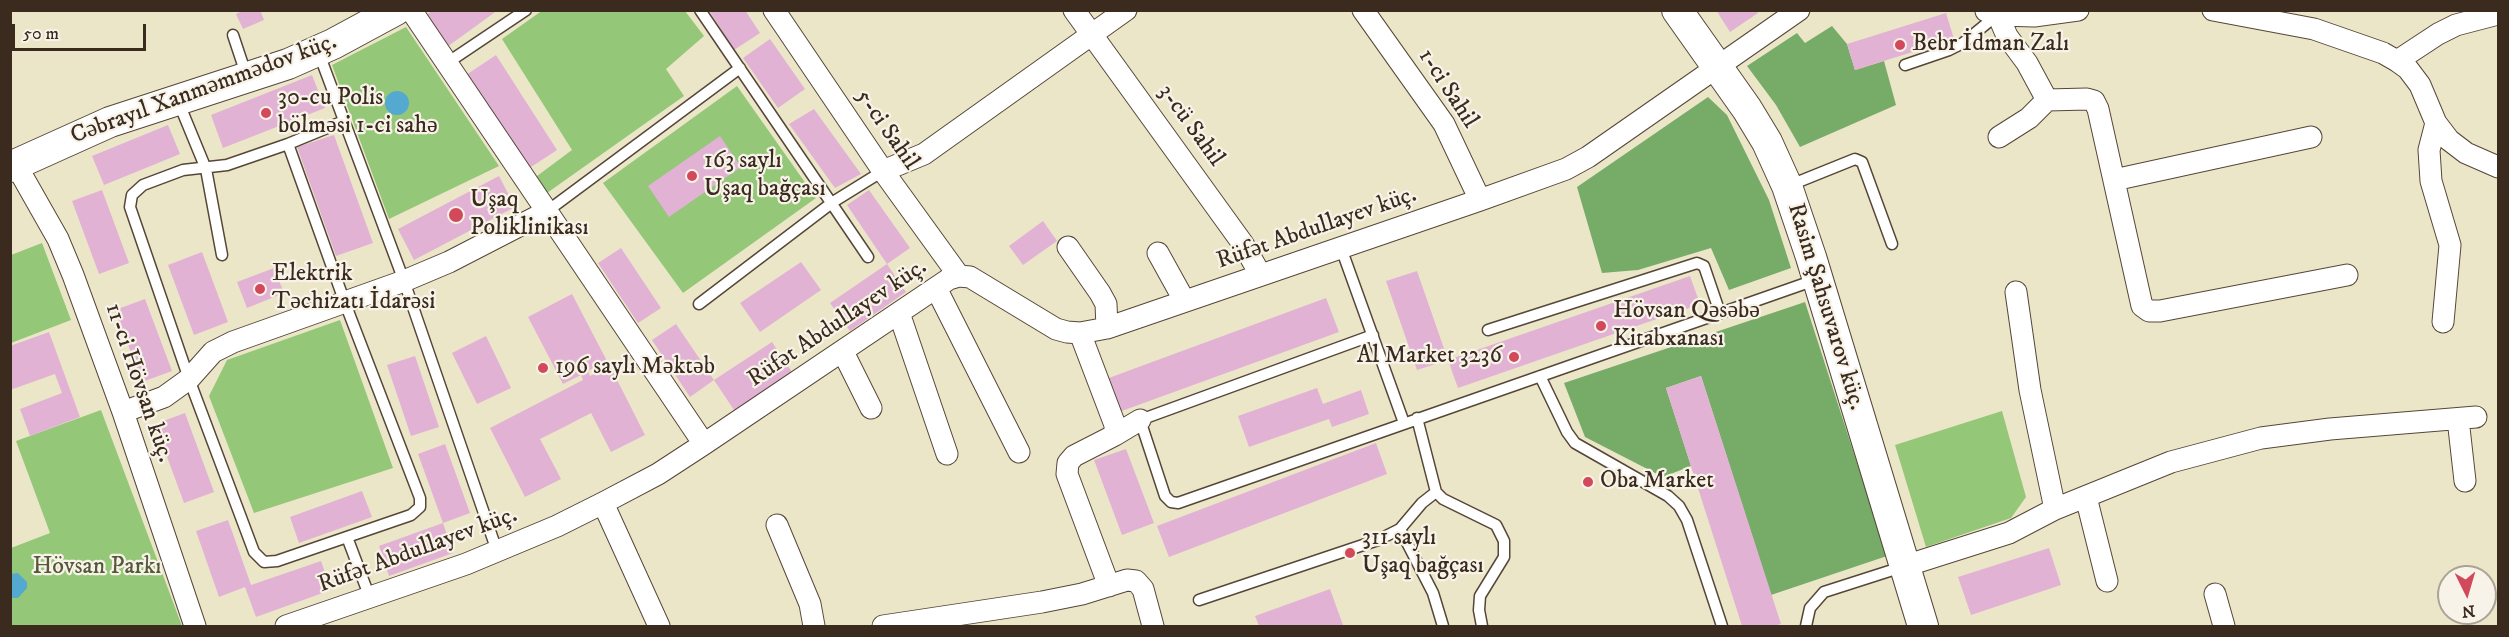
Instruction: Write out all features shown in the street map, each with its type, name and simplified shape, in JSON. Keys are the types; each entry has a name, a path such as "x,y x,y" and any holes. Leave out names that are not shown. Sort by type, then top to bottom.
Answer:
{"street":[{"name":"Cəbrayıl Xanməmmədov küç.","path":"13,166 110,122 178,101 318,51 372,25 396,10"},
{"path":"411,10 705,444"},
{"name":"5-ci Sahil","path":"774,10 883,171 959,276"},
{"name":"3-cü Sahil","path":"1074,10 1243,244 1260,274"},
{"path":"883,171 924,154 1126,10"},
{"name":"1-ci Sahil","path":"1363,10 1444,124 1480,200"},
{"name":"Rasim Şahsuvarov küç.","path":"1677,10 1767,142 1787,186 1818,279 1923,627"},
{"path":"1992,13 2034,16 2078,10"},
{"path":"2213,10 2314,29 2383,53 2408,69 2420,85 2436,123 2449,140 2466,153 2499,167"},
{"path":"1992,13 2027,63 2047,100"},
{"name":"Rüfət Abdullayev küç.","path":"286,627 497,552 603,503 658,474 705,444 949,279 959,276 970,277 1056,329 1080,333 1107,328 1566,169 1588,157 1718,67 1787,14"},
{"path":"2397,61 2456,25 2499,14"},
{"path":"2000,137 2029,118 2047,100 2086,99 2094,102 2142,306 2149,311 2160,311 2347,275"},
{"path":"2436,123 2429,150 2431,181 2450,245 2442,322"},
{"path":"2114,180 2311,137"},
{"name":"11-ci Hövsan küç.","path":"13,166 58,239 123,412 195,627"},
{"path":"123,412 164,398 189,380 213,352 233,342 404,281 449,262 546,212"},
{"path":"1068,247 1106,304 1107,328"},
{"path":"1158,253 1184,300"},
{"path":"936,288 1019,452"},
{"path":"2016,292 2030,390 2055,509"},
{"path":"899,314 947,454"},
{"path":"1080,333 1115,425 1114,435"},
{"path":"843,352 871,408"},
{"path":"1905,566 2009,533 2055,509 2171,462 2261,438 2330,429 2467,418 2465,481"},
{"path":"1109,586 1067,474 1068,463 1074,456 1140,420"},
{"path":"2086,497 2108,581"},
{"path":"603,503 659,627"},
{"path":"777,525 810,604 814,627"},
{"path":"883,627 1010,617 1128,580 1136,581 1143,589 1153,627"},
{"path":"2215,594 2224,627"}],"lane":[{"path":"447,63 526,10"},
{"path":"700,10 868,257"},
{"path":"1905,65 1963,43 1992,13"},
{"path":"233,35 247,77"},
{"path":"318,51 404,281 497,552"},
{"path":"546,212 740,68"},
{"path":"178,101 206,169 222,255"},
{"path":"288,144 345,303 420,498 420,507 411,515 277,561 264,562 254,552 189,380 130,207 132,195 143,185 183,170 206,169 243,160 344,121"},
{"path":"1787,186 1855,159 1862,162 1892,244"},
{"path":"699,304 832,202 883,171"},
{"path":"1341,248 1404,423"},
{"path":"1488,330 1697,263 1704,266 1720,313"},
{"path":"1373,335 1140,420 1165,496 1171,502 1178,503 1818,279"},
{"path":"1540,376 1567,432 1575,443 1668,496 1679,506 1687,520 1722,627"},
{"path":"1417,418 1436,492 1443,500 1496,525 1504,541 1504,557 1479,596 1482,627"},
{"path":"1199,600 1378,540 1400,529 1422,503 1436,492"},
{"path":"1400,529 1433,593 1443,627"},
{"path":"348,537 370,598"},
{"path":"1806,627 1810,608 1824,592 1905,566"}],"green space":[{"path":"543,10 685,11 704,36 666,69 684,96 547,193 537,176 572,150 502,39"},
{"path":"1832,26 1847,44 1855,70 1884,61 1896,105 1800,147 1776,105 1747,66 1797,33 1805,43"},
{"path":"406,27 499,166 389,219 332,65"},
{"path":"737,86 816,198 683,293 603,183"},
{"path":"1708,97 1727,115 1769,200 1791,268 1729,290 1711,248 1638,270 1602,273 1577,187"},
{"path":"42,243 71,320 11,343 11,255"},
{"path":"1805,302 1887,556 1771,595 1701,376 1666,388 1691,466 1663,477 1585,437 1564,383"},
{"path":"340,320 393,468 254,513 209,396 227,360"},
{"name":"Hövsan Parkı","path":"101,410 182,626 11,626 11,548 50,533 16,441"},
{"path":"2002,411 2026,497 2011,518 1926,547 1895,445"}],"water":[{"path":"397,91 406,94 409,103 406,112 397,115 388,112 385,103 388,94"},
{"path":"18,573 27,582 27,588 18,598 12,598 11,574"}],"building":[{"path":"244,10 260,10 264,20 243,29 236,14"},
{"path":"433,10 498,10 447,47 425,16"},
{"path":"709,10 745,10 760,33 734,50"},
{"path":"1716,10 1757,10 1758,13 1730,32"},
{"path":"1946,13 1954,39 1855,70 1847,44"},
{"path":"770,39 805,89 778,108 743,58"},
{"path":"496,55 557,150 528,169 466,75"},
{"path":"312,75 325,108 223,148 211,115"},
{"path":"814,109 861,174 835,188 789,124"},
{"path":"168,125 180,154 104,185 92,156"},
{"path":"334,135 373,243 336,256 297,147"},
{"path":"720,136 741,167 669,217 648,186"},
{"path":"499,176 515,207 414,260 398,229"},
{"path":"102,190 129,263 99,274 72,201"},
{"path":"869,190 910,248 887,264 847,205"},
{"path":"1043,221 1057,241 1023,265 1009,246"},
{"path":"621,248 661,308 638,323 598,263"},
{"path":"202,252 228,322 194,335 168,265"},
{"path":"801,262 821,290 760,332 740,303"},
{"path":"887,264 906,292 850,331 830,303"},
{"path":"274,268 284,293 247,308 237,282"},
{"path":"1417,271 1448,360 1417,370 1386,281"},
{"path":"1690,276 1700,304 1458,388 1448,360"},
{"path":"572,294 607,361 588,371 590,376 610,366 645,435 611,452 591,413 540,439 561,479 525,497 490,428 583,380 581,375 563,384 528,317"},
{"path":"1326,298 1339,332 1119,412 1106,379"},
{"path":"145,299 172,371 142,382 115,310"},
{"path":"676,324 714,380 690,397 652,340"},
{"path":"49,332 80,417 30,436 20,409 62,393 55,374 10,390 10,346"},
{"path":"486,336 511,388 477,404 452,353"},
{"path":"772,342 792,372 734,410 714,380"},
{"path":"415,356 439,427 411,436 387,365"},
{"path":"1701,376 1781,624 1742,626 1666,388"},
{"path":"1317,388 1323,404 1361,390 1369,414 1332,427 1329,419 1249,447 1238,416"},
{"path":"185,413 214,492 184,503 155,424"},
{"path":"1376,443 1387,474 1169,557 1157,526"},
{"path":"445,444 470,513 443,523 418,454"},
{"path":"1126,449 1154,523 1122,535 1094,460"},
{"path":"362,491 372,517 299,543 290,517"},
{"path":"228,520 251,585 321,561 331,590 256,617 245,587 219,597 196,531"},
{"path":"443,523 453,553 389,576 379,546"},
{"path":"2049,548 2061,585 1971,615 1958,577"},
{"path":"1330,589 1343,625 1259,626 1255,616"}],"place":[{"name":"Bebr İdman Zalı","path":"1900,45"},
{"name":"30-cu Polis bölməsi 1-ci sahə","path":"266,113"},
{"name":"163 saylı Uşaq bağçası","path":"692,176"},
{"name":"Uşaq Poliklinikası","path":"456,215"},
{"name":"Elektrik Təchizatı İdarəsi","path":"260,289"},
{"name":"Hövsan Qəsəbə Kitabxanası","path":"1601,326"},
{"name":"Al Market 3236","path":"1514,357"},
{"name":"196 saylı Məktəb","path":"543,368"},
{"name":"Oba Market","path":"1588,482"},
{"name":"311 saylı Uşaq bağçası","path":"1350,553"}]}
